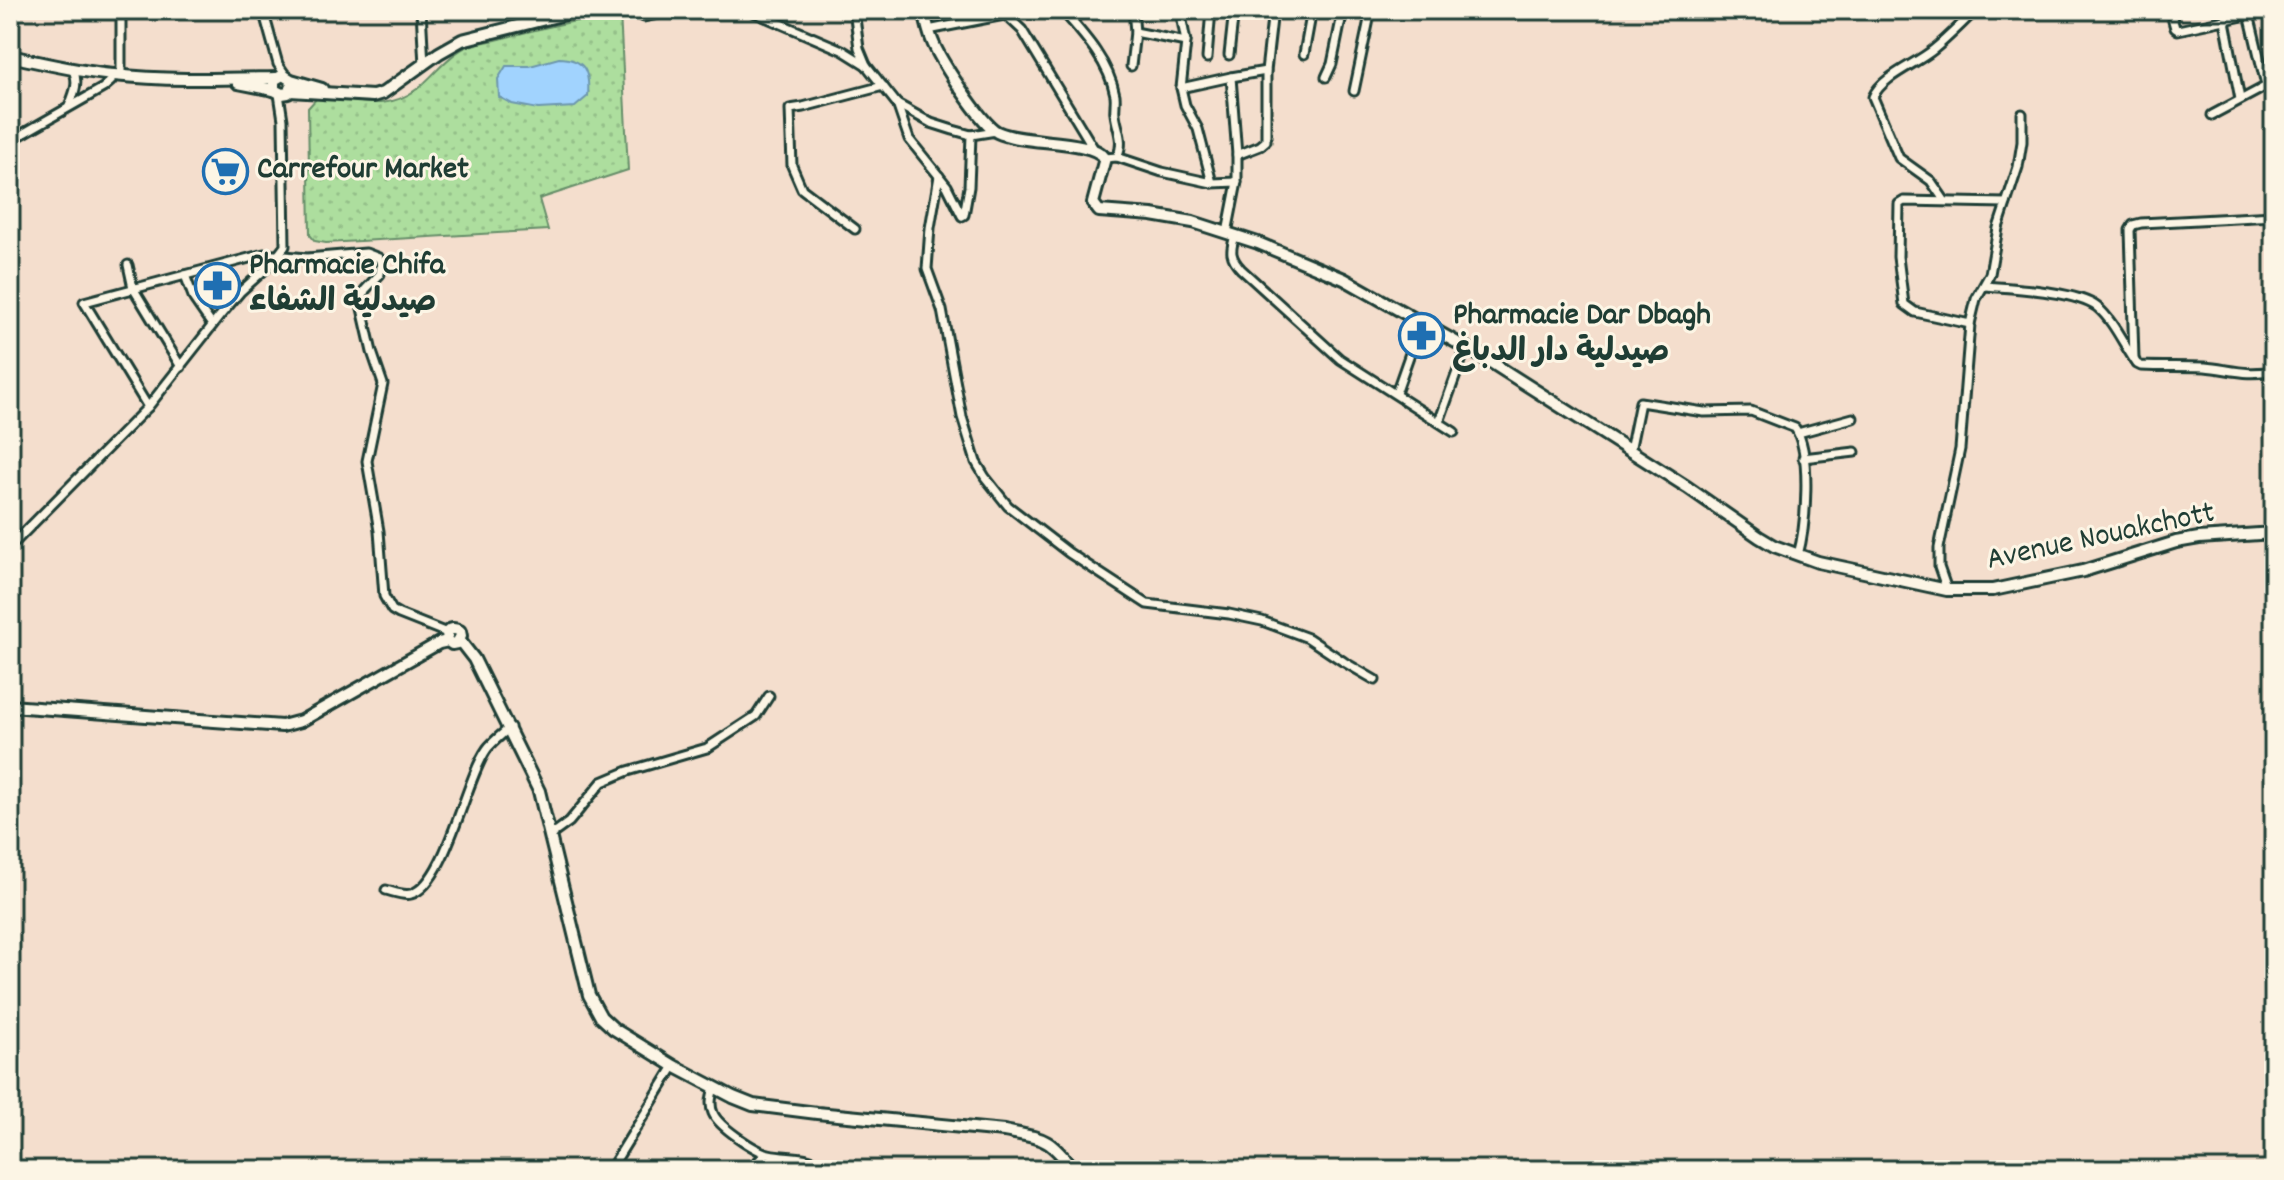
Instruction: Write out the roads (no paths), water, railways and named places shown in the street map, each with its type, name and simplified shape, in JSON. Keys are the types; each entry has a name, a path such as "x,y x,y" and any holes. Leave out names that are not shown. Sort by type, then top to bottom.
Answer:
{"street":[{"path":"10,141 111,81 116,75 121,10"},
{"path":"10,547 148,407 240,292 279,256 285,246 283,85 263,10"},
{"path":"421,10 424,65"},
{"path":"10,56 116,75 220,79 366,96 383,93 462,40 581,10"},
{"path":"630,10 644,17 678,10"},
{"path":"749,10 842,50 866,65"},
{"path":"854,10 859,48 866,65 897,104 909,139 939,176 964,216 969,187 971,135"},
{"path":"924,10 937,53 975,109 996,131"},
{"path":"996,10 1022,30 1094,149 1105,158 1117,157 1162,172 1212,183 1237,182"},
{"path":"1062,10 1098,54 1113,86 1115,116 1121,137 1117,157"},
{"path":"1071,20 1086,10"},
{"path":"1131,66 1135,32 1133,10"},
{"path":"1180,10 1186,42 1181,88 1185,105 1196,123 1212,183"},
{"path":"1207,58 1211,10"},
{"path":"1229,55 1234,10"},
{"path":"1237,155 1264,145 1266,141 1266,71 1273,10"},
{"path":"1304,54 1312,10"},
{"path":"1326,77 1332,64 1343,10"},
{"path":"1354,91 1371,10"},
{"path":"1944,200 1931,181 1899,158 1873,97 1884,82 1933,51 1976,10"},
{"path":"2170,10 2173,25 2178,30 2266,10"},
{"path":"2212,115 2270,84 2249,14"},
{"path":"928,30 1006,15"},
{"path":"2225,21 2240,99"},
{"path":"1135,32 1186,42"},
{"path":"68,108 75,93 72,69"},
{"path":"1181,88 1266,71"},
{"path":"1231,77 1237,155 1231,255 1241,269 1340,359 1454,432"},
{"path":"855,229 802,189 792,166 790,109 883,86"},
{"path":"897,104 931,123 971,135 996,131 1036,141 1094,149"},
{"path":"1947,590 1939,567 1939,548 1960,449 1970,324 1976,299 1990,274 1998,228 2018,167 2022,114"},
{"name":"Avenue Nouakchott","path":"1105,158 1093,203 1099,211 1171,217 1231,234 1344,279 1466,347 1759,537 1798,555 1848,570 1947,590 1993,590 2083,571 2176,542 2274,533"},
{"path":"939,176 927,269 942,310 962,417 976,462 1008,506 1069,553 1147,604 1262,621 1308,638 1375,680"},
{"path":"1970,324 1915,312 1906,307 1898,257 1899,204 1904,201 1944,200 2006,203"},
{"path":"2134,360 2130,230 2133,225 2274,216"},
{"path":"148,407 84,302 264,254 307,258 366,253 379,258 380,274 365,290 361,304 383,384 367,461 379,531 384,596 392,610 451,639 474,659 510,727 539,791 581,966 594,1006 601,1017 614,1029 674,1066 733,1097 768,1108 1032,1136 1056,1147 1074,1170"},
{"path":"128,265 133,288 181,367"},
{"path":"185,275 194,299 212,325"},
{"path":"1985,286 2086,301 2101,310 2141,366 2208,367 2243,374 2274,370"},
{"path":"1396,393 1421,322"},
{"path":"1439,422 1466,347"},
{"path":"1630,451 1638,404 1643,402 1704,412 1758,413 1795,428 1803,458 1806,513 1798,555"},
{"path":"1798,433 1853,418"},
{"path":"1803,458 1855,452"},
{"path":"10,706 282,726 301,721 428,648 451,639"},
{"path":"551,835 569,822 602,782 628,771 707,748 756,716 769,696"},
{"path":"386,890 411,893 436,871 487,749 510,727"},
{"path":"610,1170 674,1066"},
{"path":"714,1087 711,1110 736,1134 766,1154 808,1158 819,1164 820,1170"},
{"path":"748,1170 766,1154"},
{"path":"1045,1170 1066,1159"}],"water":[{"path":"559,58 575,61 587,73 588,96 575,107 538,109 512,104 499,97 498,79 506,66 530,66"}],"place":[{"name":"Carrefour Market","path":"226,171"},
{"name":"Pharmacie Chifa صيدلية الشفاء","path":"218,285"},
{"name":"Pharmacie Dar Dbagh صيدلية دار الدباغ","path":"1422,335"}]}
